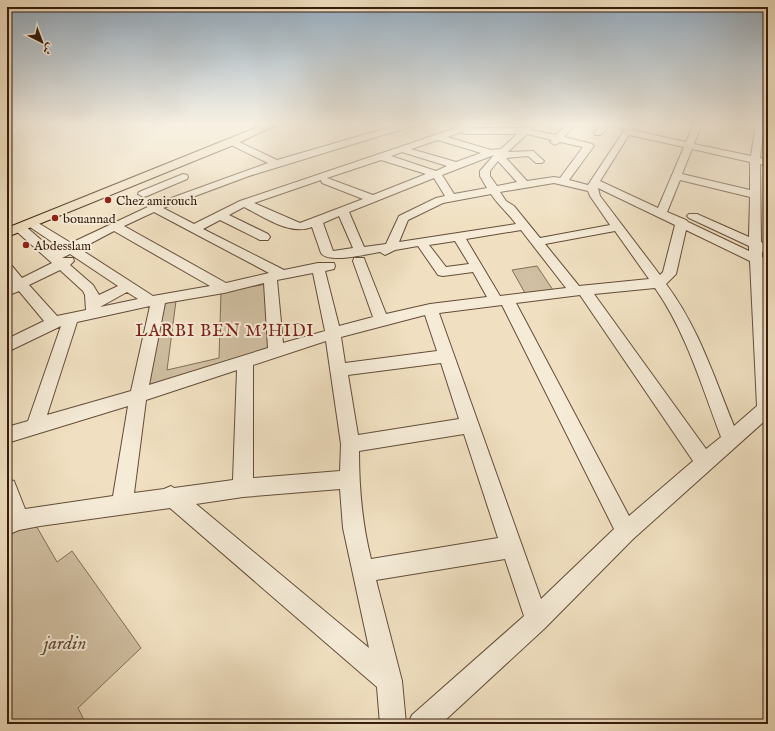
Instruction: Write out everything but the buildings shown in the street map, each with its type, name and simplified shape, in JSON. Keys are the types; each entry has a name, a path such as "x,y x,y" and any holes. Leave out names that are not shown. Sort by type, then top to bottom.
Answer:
{"main road":[{"path":"7,233 192,158"}],"street":[{"path":"270,158 282,163"},
{"path":"276,158 282,163"},
{"path":"7,291 21,285 56,262 76,252 116,227 157,207 297,158"},
{"path":"193,229 244,202 374,158"},
{"path":"387,158 436,174 451,197"},
{"path":"432,158 458,166"},
{"path":"244,202 298,227 374,199 475,158"},
{"path":"491,158 485,170 485,176 502,203 500,209 537,242 544,259"},
{"path":"505,158 524,184"},
{"path":"536,158 539,161"},
{"path":"563,182 580,158"},
{"path":"610,158 595,182 595,196 673,303 689,334 731,440"},
{"path":"663,208 683,158"},
{"path":"421,724 537,620 626,532 767,408 754,244 756,195 762,162 744,158"},
{"path":"168,168 203,190"},
{"path":"676,176 756,195"},
{"path":"143,194 183,177"},
{"path":"391,247 403,218 436,201 451,197 495,191 544,180 563,182 595,182 768,250"},
{"path":"326,181 374,199"},
{"path":"129,184 157,207 193,229 276,275"},
{"path":"663,208 682,222 768,265"},
{"path":"343,211 382,321"},
{"path":"220,215 264,237"},
{"path":"316,221 329,254 376,257 391,247 519,227"},
{"path":"7,435 138,396 276,351 430,309 574,292 659,284 669,274 682,222"},
{"path":"25,226 76,252 128,286 155,300"},
{"path":"25,226 56,262 88,288 92,295 93,309"},
{"path":"116,227 224,288"},
{"path":"519,227 544,259 574,292 705,463"},
{"path":"537,242 618,227"},
{"path":"458,236 477,267 502,301 626,532"},
{"path":"421,242 441,271 445,272 477,267"},
{"path":"93,309 224,288 276,275 318,267 359,256"},
{"path":"318,267 334,334 350,444 349,479 352,518 363,572 389,681 393,724"},
{"path":"7,269 54,322"},
{"path":"276,275 276,351"},
{"path":"7,346 54,322 71,318 93,309 128,286"},
{"path":"122,504 138,396 155,300"},
{"path":"430,309 537,620"},
{"path":"35,426 71,318"},
{"path":"339,370 446,356"},
{"path":"243,488 244,361"},
{"path":"350,444 470,425"},
{"path":"7,488 13,522 171,496 349,479"},
{"path":"171,496 389,681"},
{"path":"363,572 512,547"}],"green space":[{"path":"537,266 553,290 525,293 512,270"},
{"path":"267,284 269,348 147,388 164,303 176,301 167,370 219,358 221,292"},
{"name":"jardin","path":"34,522 57,562 72,551 141,648 78,708 86,724 7,724 7,533"}],"place":[{"name":"Chez amirouch","path":"108,200"},
{"name":"bouannad","path":"55,218"},
{"name":"Abdesslam","path":"26,245"}],"district":[{"name":"LARBI BEN M'HIDI","path":"225,330"}]}
